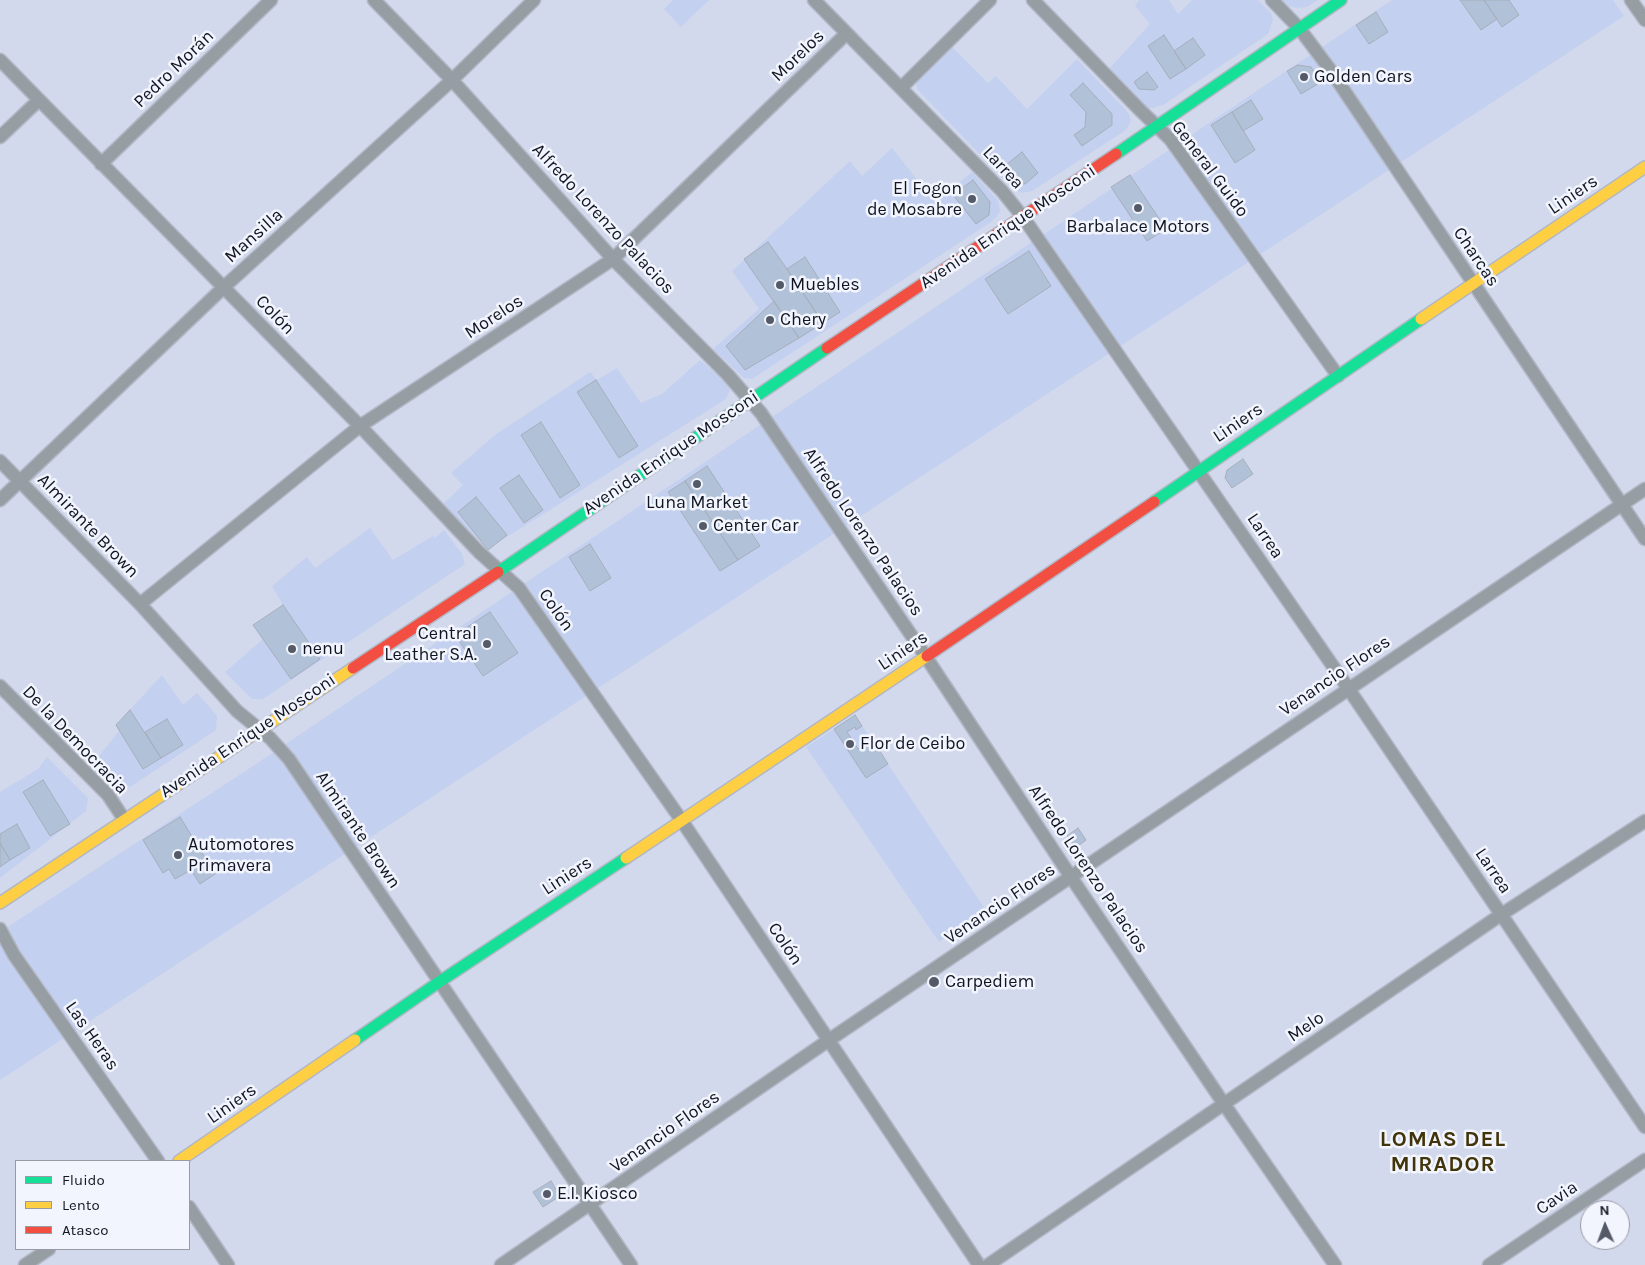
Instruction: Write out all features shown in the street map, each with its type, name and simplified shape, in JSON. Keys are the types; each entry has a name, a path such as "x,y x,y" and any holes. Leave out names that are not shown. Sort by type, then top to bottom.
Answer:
{"street":[{"name":"Pedro Morán","path":"101,164 271,0"},
{"name":"Alfredo Lorenzo Palacios","path":"374,0 452,80 614,259 750,399 926,656 1071,877 1335,1265"},
{"name":"Mansilla","path":"0,500 224,288 452,80 534,0"},
{"name":"Larrea","path":"814,0 1002,191 1023,217 1199,470 1645,1127"},
{"path":"901,88 990,0"},
{"name":"General Guido","path":"1033,0 1170,139 1338,376"},
{"name":"Charcas","path":"1272,0 1300,28 1334,76 1645,538"},
{"name":"Avenida Enrique Mosconi","path":"0,902 259,728 500,570 1341,0"},
{"path":"1635,1 1645,20"},
{"name":"Morelos","path":"140,604 360,426 614,259 846,34"},
{"name":"Colón","path":"0,60 360,426 480,553 519,588 682,821 979,1265"},
{"path":"0,137 38,100"},
{"name":"Liniers","path":"180,1160 439,982 682,821 1645,167"},
{"name":"Almirante Brown","path":"0,461 140,604 237,711 259,728 289,759 631,1265"},
{"name":"Venancio Flores","path":"501,1265 829,1040 1645,489"},
{"name":"De la Democracia","path":"0,686 108,795 124,819"},
{"name":"Melo","path":"988,1265 1502,914 1645,821"},
{"name":"Las Heras","path":"0,929 14,955 157,1160"},
{"name":"Cavia","path":"1489,1265 1645,1160"},
{"path":"190,1208 228,1265"},
{"path":"25,1265 48,1250"}],"shaded area":[{"path":"673,0 709,0 681,27 664,9"},
{"path":"1139,0 1169,0 1178,14 1192,0 1258,0 1271,13 1273,20 1268,34 1163,105 1145,108 1109,69 1150,24 1135,6"},
{"path":"1282,0 1318,0 1307,7 1298,8 1288,6"},
{"path":"1392,0 1613,0 1624,16 0,1080 0,932 253,766"},
{"path":"951,46 988,83 996,76 1027,109 1077,59 1124,108 1129,114 1131,121 1126,130 1032,191 1022,193 1013,189 918,90 917,80"},
{"path":"892,148 935,202 972,172 998,200 1000,211 991,222 752,379 744,378 713,349 759,309 732,271 850,161 862,176"},
{"path":"700,360 727,383 730,390 726,399 491,547 486,547 443,504 463,485 451,473 495,435 590,372 597,380 617,368 641,403 662,394"},
{"path":"370,528 393,560 433,536 435,538 444,530 462,554 465,564 263,699 252,699 225,672 263,639 253,625 283,605 272,586 307,557 315,568"},
{"path":"162,675 183,705 197,693 217,716 216,730 130,787 118,784 95,761 119,731 116,725"},
{"path":"855,715 985,909 939,942 806,747"},
{"path":"47,757 88,798 86,811 0,878 0,792 38,769"}],"building":[{"path":"1460,0 1484,0 1497,19 1481,30"},
{"path":"1484,0 1509,0 1519,15 1502,27"},
{"path":"1376,12 1388,32 1369,44 1356,25"},
{"path":"1164,35 1186,69 1170,79 1148,46"},
{"path":"1193,38 1205,55 1186,69 1174,51"},
{"name":"Golden Cars","path":"1298,65 1311,67 1321,82 1301,94 1287,71"},
{"path":"1147,72 1158,87 1154,90 1139,89 1134,82"},
{"path":"1083,83 1112,114 1112,125 1082,146 1074,135 1085,127 1086,112 1070,95"},
{"path":"1251,100 1263,119 1243,131 1232,112"},
{"path":"1232,112 1255,150 1235,163 1211,125"},
{"path":"1022,152 1038,173 1025,184 1013,183 1001,169"},
{"name":"Barbalace Motors","path":"1130,175 1166,229 1147,241 1111,187"},
{"name":"El Fogon de Mosabre","path":"973,180 990,202 989,215 976,224 953,195"},
{"name":"Muebles","path":"768,242 823,323 799,338 744,259"},
{"path":"1029,251 1051,286 1008,314 985,279"},
{"path":"805,257 840,312 823,323 787,269"},
{"name":"Chery","path":"774,301 799,338 745,370 726,346"},
{"path":"596,380 638,446 619,458 577,392"},
{"path":"541,422 580,485 560,498 521,435"},
{"path":"1243,459 1253,474 1232,488 1225,478 1227,470"},
{"path":"707,466 760,546 738,560 685,481"},
{"path":"519,475 543,510 524,523 500,488"},
{"name":"Center Car","path":"685,481 738,560 720,571 668,492"},
{"path":"476,497 507,535 488,550 458,512"},
{"path":"590,544 611,578 590,591 569,557"},
{"name":"nenu","path":"283,605 320,659 291,679 253,625"},
{"name":"Central Leather S.A.","path":"490,612 518,653 483,676 455,635"},
{"path":"130,710 161,758 143,769 116,725"},
{"name":"Flor de Ceibo","path":"855,715 862,726 856,730 855,727 847,732 858,749 873,740 888,764 866,778 834,729"},
{"path":"167,719 183,745 161,758 145,732"},
{"path":"43,780 70,824 50,836 23,792"},
{"name":"Automotores Primavera","path":"180,817 215,874 200,884 191,870 175,879 169,869 163,873 143,840"},
{"path":"17,824 30,848 10,860 0,843 0,834"},
{"path":"1078,828 1086,840 1078,846 1074,845 1067,836"},
{"path":"0,843 10,860 0,867"},
{"name":"E.I. Kiosco","path":"551,1181 560,1196 543,1207 533,1192"}],"traffic: fast":[{"path":"1116,154 1341,0"},
{"path":"1154,502 1421,319"},
{"path":"498,572 827,348"},
{"path":"355,1040 626,858"}],"traffic: slow":[{"path":"1421,319 1645,167"},
{"path":"626,858 927,656"},
{"path":"0,903 353,668"},
{"path":"180,1160 355,1040"}],"traffic: jam":[{"path":"827,348 1116,154"},
{"path":"927,656 1154,502"},
{"path":"353,668 498,572"}],"place":[{"name":"Golden Cars","path":"1304,77"},
{"name":"El Fogon de Mosabre","path":"972,199"},
{"name":"Barbalace Motors","path":"1138,208"},
{"name":"Muebles","path":"780,285"},
{"name":"Chery","path":"770,320"},
{"name":"Luna Market","path":"697,484"},
{"name":"Center Car","path":"703,526"},
{"name":"Central Leather S.A.","path":"487,644"},
{"name":"nenu","path":"292,649"},
{"name":"Flor de Ceibo","path":"850,744"},
{"name":"Automotores Primavera","path":"178,855"},
{"name":"Carpediem","path":"934,982"},
{"name":"E.I. Kiosco","path":"547,1194"}],"district":[{"name":"LOMAS DEL MIRADOR","path":"1443,1152"}]}
